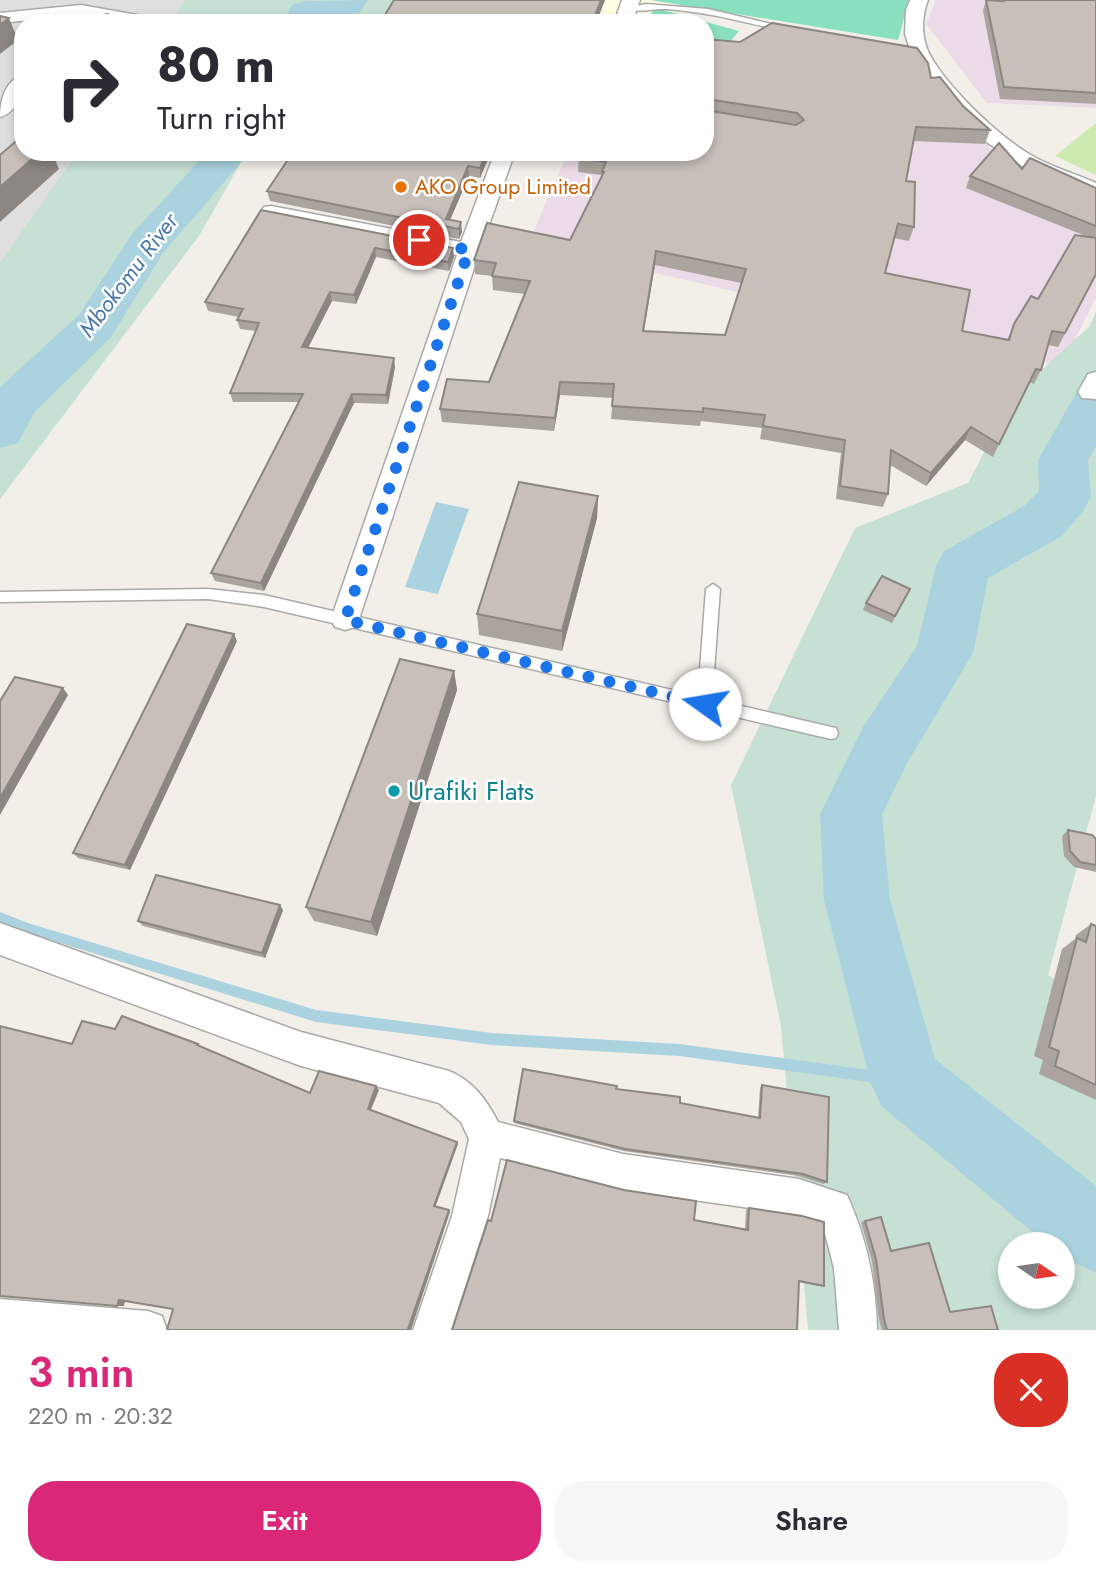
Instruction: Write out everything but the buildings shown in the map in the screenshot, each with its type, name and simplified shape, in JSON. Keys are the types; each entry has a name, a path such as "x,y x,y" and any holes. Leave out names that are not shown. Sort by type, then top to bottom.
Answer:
{"street":[{"path":"919,0 915,10 916,56 967,114 995,139 1029,162 1096,190"},
{"path":"53,14 80,11 98,14"},
{"path":"0,111 14,93"},
{"path":"345,620 469,250 502,161"},
{"path":"271,212 469,250"},
{"path":"0,939 301,1049 449,1088 473,1110 487,1137 470,1216 432,1330"},
{"path":"487,1137 623,1172 799,1197 834,1208 847,1240 852,1265 858,1330"},
{"path":"0,1318 88,1323 148,1330"}],"lane":[{"path":"627,10 654,5 713,14"},
{"path":"714,14 794,30"},
{"path":"705,704 713,589"},
{"path":"0,597 208,594 264,601 831,733"}],"shaded area":[{"path":"0,0 219,0 209,14 14,14 14,161 105,161 0,307"},
{"path":"185,0 402,0 398,14 175,14"},
{"path":"476,0 677,0 673,14 473,14"},
{"path":"936,0 1094,0 1096,108 987,103 926,24"},
{"path":"922,60 997,157 1096,203 1096,297 1062,366 528,244 564,161 714,161 714,148"},
{"path":"72,161 242,161 199,236 0,499 0,263"},
{"path":"1096,311 1096,796 1048,975 1096,1007 1096,1330 808,1330 781,1026 731,785 855,528 968,483 1015,394 1090,326"}],"green space":[{"path":"650,0 909,0 898,40"},
{"path":"656,8 678,14 650,14"},
{"path":"714,24 739,31 722,51 714,49"},
{"path":"1096,123 1096,175 1055,156"}],"water":[{"path":"436,502 469,509 438,594 405,587"}],"waterway":[{"path":"306,14 343,10 350,0"},
{"name":"Mbokomu River","path":"0,430 15,402 95,326 147,244 222,161"},
{"path":"1096,400 1063,460 1065,497 1043,521 963,566 944,653 884,746 851,814 857,900 906,1081 1096,1235"},
{"path":"0,917 28,928 316,1016 492,1039 679,1050 906,1081"}],"place":[{"name":"AKO Group Limited","path":"401,187"},
{"name":"Urafiki Flats","path":"394,791"}],"route":[{"path":"419,240 469,250 345,620 705,704"}]}
